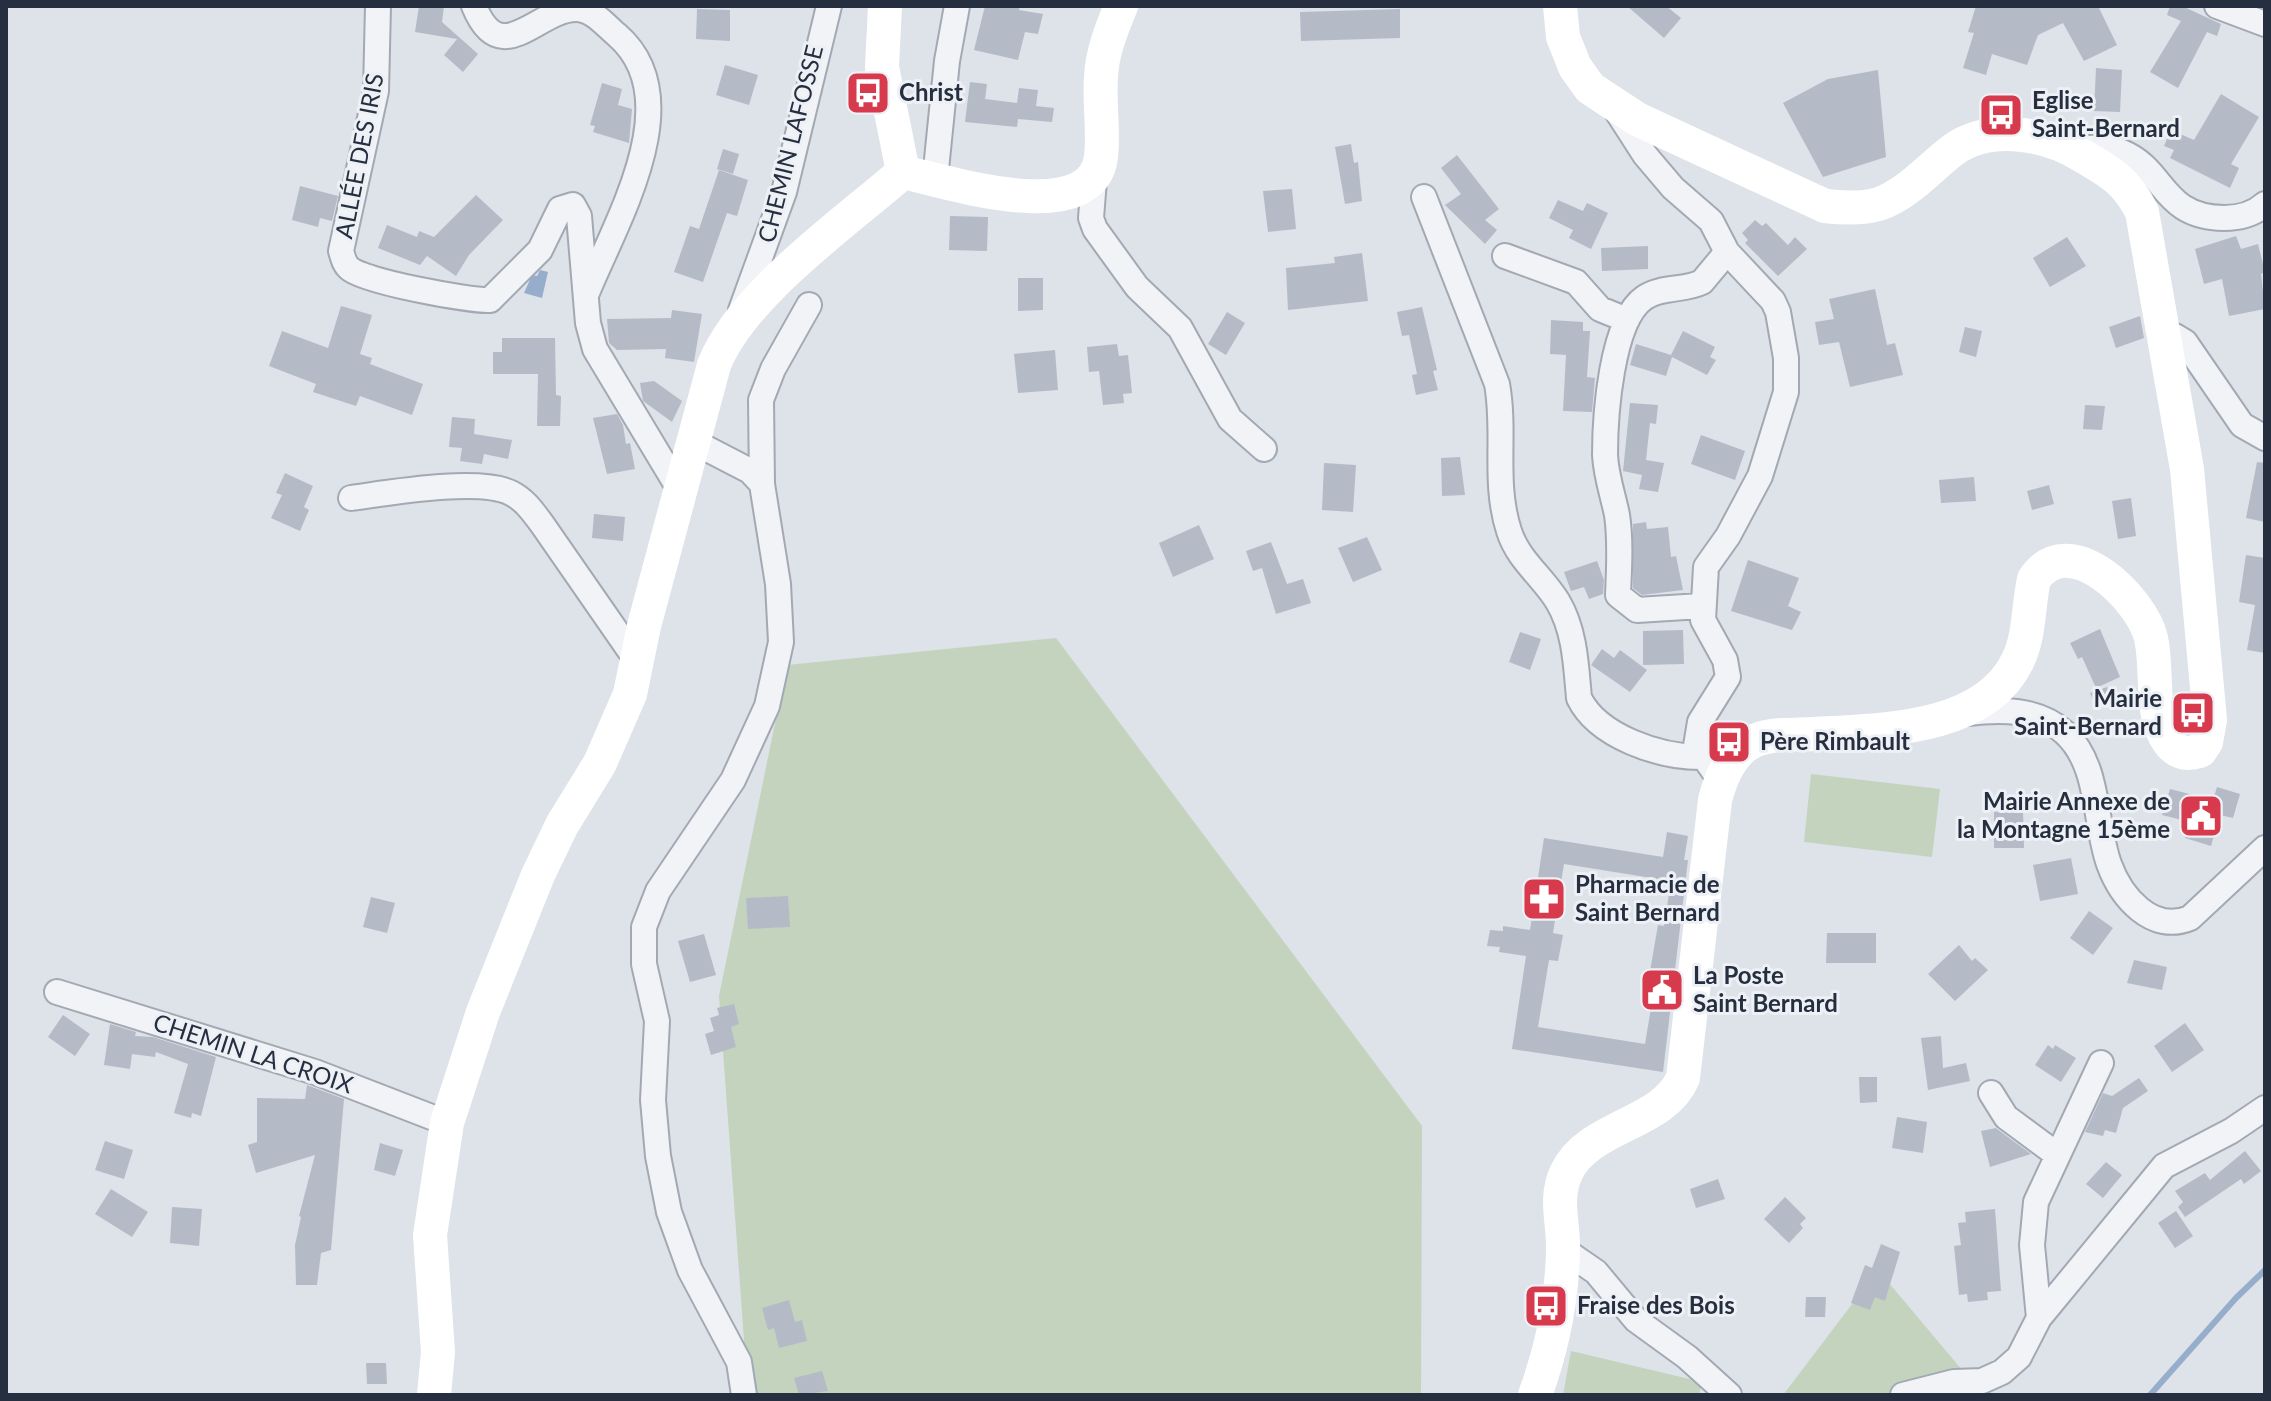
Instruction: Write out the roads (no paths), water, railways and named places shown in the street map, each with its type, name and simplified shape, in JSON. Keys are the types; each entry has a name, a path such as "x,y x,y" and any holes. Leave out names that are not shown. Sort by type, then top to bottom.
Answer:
{"street":[{"name":"ALLÉE DES IRIS","path":"378,6 376,91 341,251 350,270 414,287 490,300 540,250 560,209 573,205 579,216 585,297 595,349 681,492"},
{"path":"474,6 481,23 503,35 514,35 567,11 583,11 598,18 635,53 651,102 647,137 585,297"},
{"name":"CHEMIN LAFOSSE","path":"735,326 784,192 829,6"},
{"path":"885,6 882,67 919,176"},
{"path":"434,1395 438,1352 430,1235 447,1123 483,1012 538,875 615,731 630,694 714,365 735,326 776,283 919,176 957,6"},
{"path":"1121,6 1109,34 1101,74 1101,157 1094,180 1091,218 1095,229 1137,287 1180,328 1230,419 1264,449"},
{"path":"1560,6 1563,37 1575,67 1590,88 1612,104 1825,206 1843,208 1879,204 1901,194 1955,148 1974,139 2021,135 2072,150 2129,186 2142,212 2187,469 2210,720 2206,742 2200,751 2191,754 2171,746 2163,732 2150,638 2142,617 2128,598 2091,565 2077,562 2058,561 2040,570 2034,579 2018,662 1997,691 1956,714"},
{"path":"2217,6 2228,13 2265,24"},
{"path":"1535,1395 1551,1345 1564,1250 1559,1195 1567,1170 1584,1150 1668,1099 1683,1078 1710,768 1696,746 1698,729 1720,694 1728,669 1708,633 1701,606 1706,567 1728,536 1760,476 1788,378 1778,312 1727,252 1711,221 1664,177 1612,104"},
{"path":"2072,150 2101,147 2121,151 2135,159 2177,205 2193,213 2230,218 2249,215 2265,204"},
{"path":"919,176 1033,196 1076,192 1094,180"},
{"path":"1424,197 1497,384 1501,415 1500,502 1510,535 1518,551 1557,601 1568,624 1579,698 1591,717 1623,736 1710,768"},
{"path":"1701,606 1637,610 1618,595 1618,527 1605,453 1620,336 1636,305 1654,293 1702,282 1727,252"},
{"path":"1505,256 1576,282 1600,309 1627,320"},
{"path":"744,1395 739,1362 690,1270 666,1198 654,1114 657,1021 644,964 644,927 658,891 733,780 767,706 781,642 778,584 762,484 761,400 773,369 809,305"},
{"path":"2165,337 2175,336 2185,342 2242,425 2265,438"},
{"path":"694,442 750,471 762,484"},
{"path":"351,498 440,486 509,492 527,504 637,661"},
{"path":"1710,768 1754,741 1770,736 1870,731 1956,714 2001,709 2040,717 2065,733 2080,753 2093,791 2109,865 2126,897 2147,916 2177,924 2190,918 2265,848"},
{"name":"CHEMIN LA CROIX","path":"57,992 315,1072 447,1123"},
{"path":"2039,1318 2032,1245 2036,1202 2101,1063"},
{"path":"1991,1093 2006,1117 2056,1154"},
{"path":"1903,1395 1954,1382 1982,1381 2002,1372 2019,1357 2039,1318 2164,1166 2231,1131 2265,1108"},
{"path":"1564,1250 1596,1272 1636,1320 1687,1357 1729,1395"}],"water":[{"path":"540,270 548,272 542,298 524,293 532,275 537,276"}],"waterway":[{"path":"2150,1395 2265,1270"}],"place":[{"name":"Christ","path":"868,93"},
{"name":"Eglise Saint-Bernard","path":"2001,115"},
{"name":"Mairie Saint-Bernard","path":"2193,713"},
{"name":"Père Rimbault","path":"1729,742"},
{"name":"Mairie Annexe de la Montagne 15ème","path":"2201,816"},
{"name":"Pharmacie de Saint Bernard","path":"1544,899"},
{"name":"La Poste Saint Bernard","path":"1662,990"},
{"name":"Fraise des Bois","path":"1546,1306"}]}
